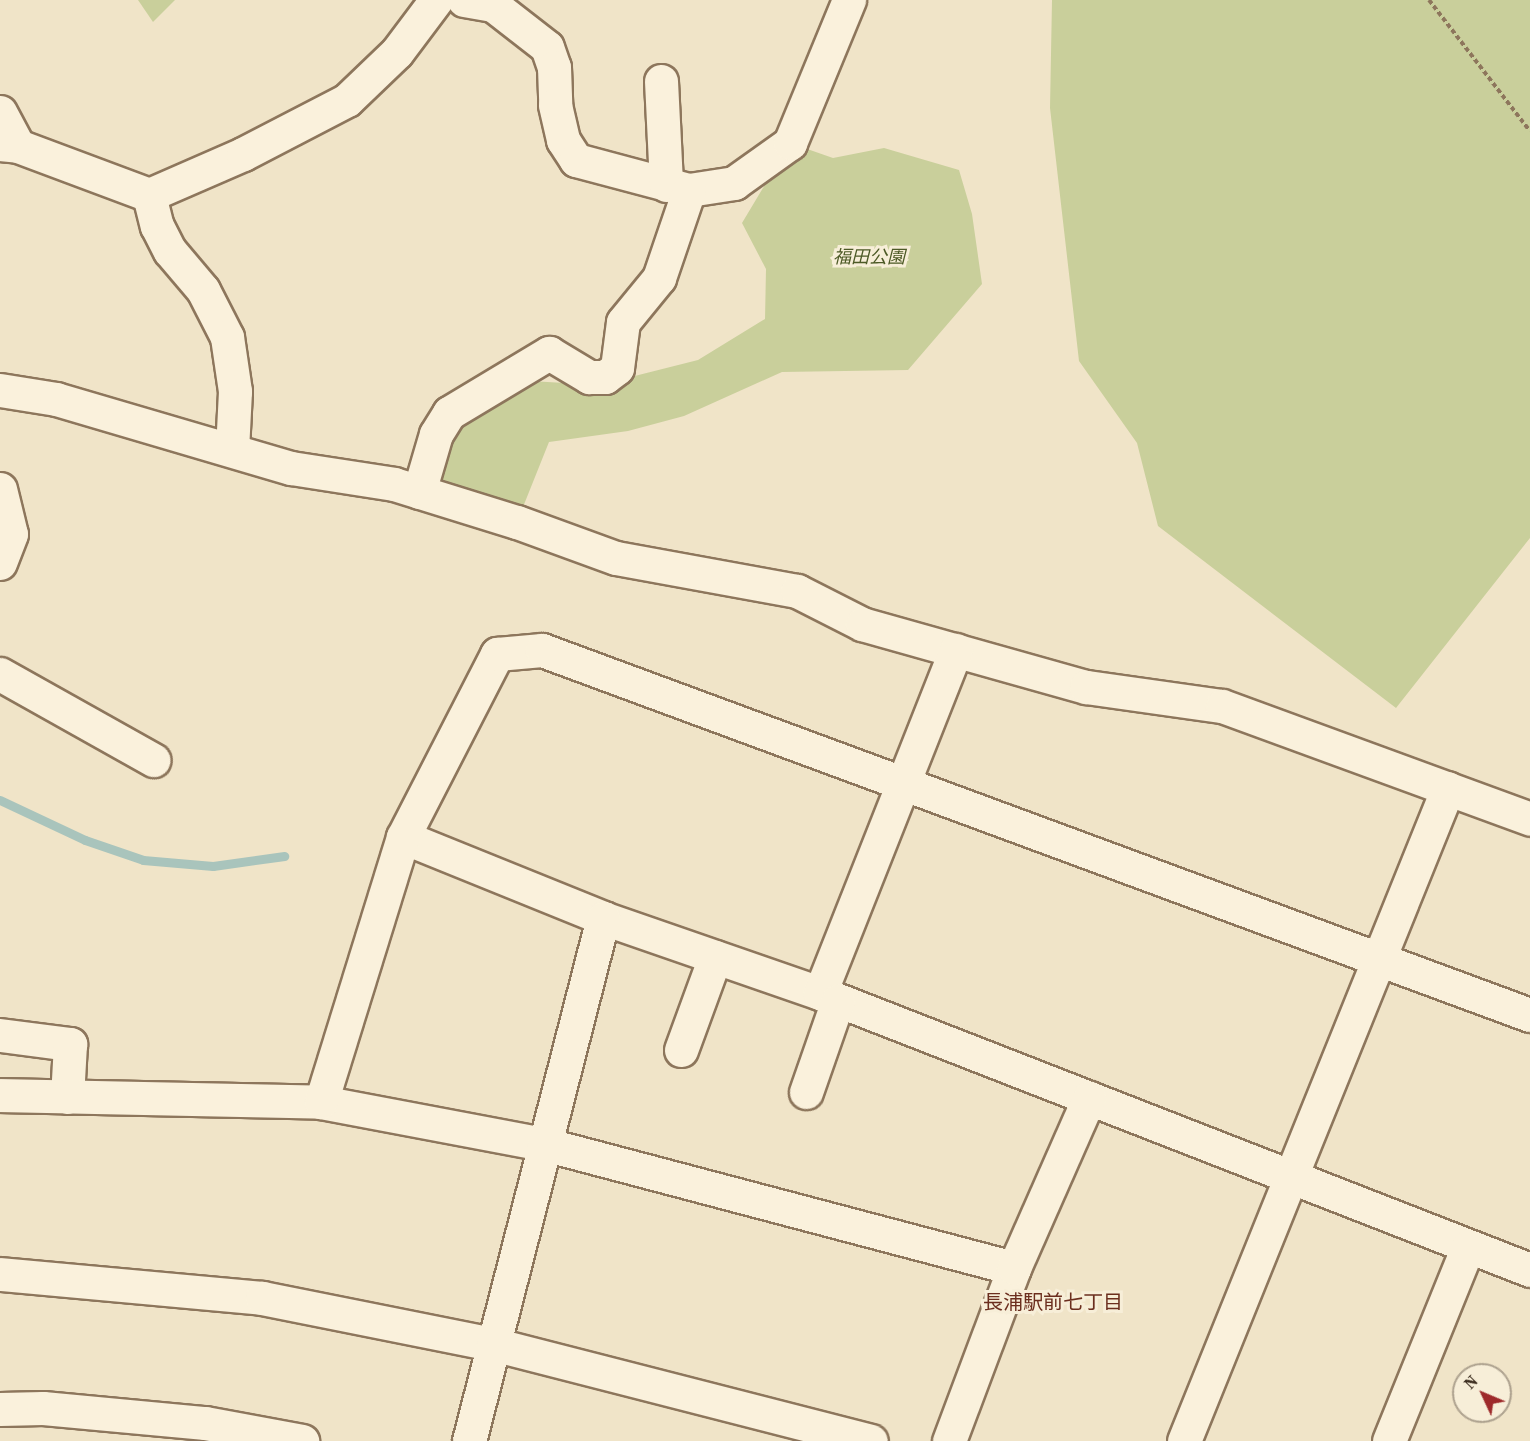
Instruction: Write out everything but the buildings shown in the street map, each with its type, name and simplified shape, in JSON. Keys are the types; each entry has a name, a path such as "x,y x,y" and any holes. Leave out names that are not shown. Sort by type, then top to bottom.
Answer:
{"street":[{"path":"0,112 9,145 149,195 243,154 347,100 397,52 436,0"},
{"path":"464,0 493,5 547,47 554,67 555,105 563,140 576,160 677,188 734,183 790,142 849,0"},
{"path":"419,492 436,434 449,412 549,353 589,377 605,377 617,368 623,322 659,278 677,188 662,81"},
{"path":"149,195 157,226 170,251 203,290 227,338 235,391 232,450"},
{"path":"0,390 56,399 291,468 394,484 517,522 616,558 797,591 862,624 1086,687 1221,706 1530,819"},
{"path":"0,489 10,534 0,563"},
{"path":"321,1102 403,837 497,654 542,650 1379,957 1530,1015"},
{"path":"806,1092 829,996 905,783 956,650"},
{"path":"0,674 153,760"},
{"path":"1184,1441 1448,788"},
{"path":"403,837 603,918 829,996 1530,1270"},
{"path":"469,1441 603,918"},
{"path":"681,1050 715,957"},
{"path":"0,1035 70,1044 67,1097"},
{"path":"0,1095 321,1102 544,1144 1014,1268"},
{"path":"949,1441 1014,1268 1089,1098"},
{"path":"1389,1441 1468,1246"},
{"path":"0,1274 262,1298 494,1344 871,1441"},
{"path":"0,1409 43,1408 205,1423 302,1441"}],"path":[{"path":"1429,0 1530,131"}],"green space":[{"path":"138,0 175,0 153,22"},
{"path":"1052,0 1530,0 1530,538 1396,708 1158,526 1137,443 1079,361 1050,108"},
{"name":"福田公園","path":"790,143 833,158 884,148 959,170 972,214 982,284 908,370 782,372 684,416 628,431 549,442 517,522 429,495 448,423 513,380 599,385 698,360 765,319 766,269 742,223"}],"waterway":[{"path":"0,800 85,840 143,860 213,866 284,856"}],"district":[{"name":"長浦駅前七丁目","path":"1053,1302"}]}
